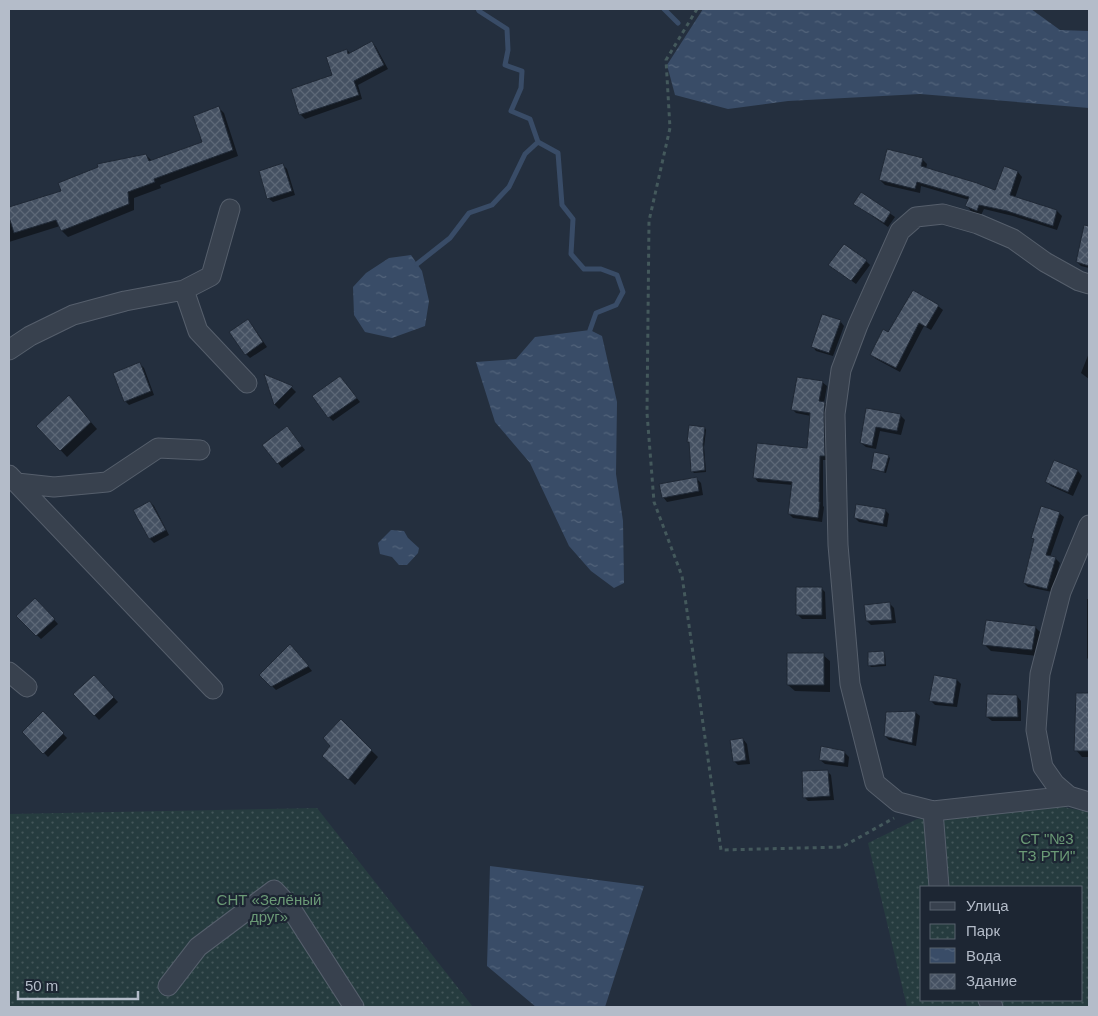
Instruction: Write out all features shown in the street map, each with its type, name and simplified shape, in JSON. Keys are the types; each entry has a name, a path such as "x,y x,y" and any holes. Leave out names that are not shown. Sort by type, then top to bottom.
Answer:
{"street":[{"path":"9,350 30,336 73,315 125,300 184,290 211,276 230,209"},
{"path":"1070,796 924,808 898,802 875,783 850,684 838,545 834,414 841,370 858,325 900,231 916,217 943,214 978,224 1013,239 1045,262 1079,281 1089,284"},
{"path":"184,290 198,331 247,383"},
{"path":"13,479 54,487 108,482 158,448 200,450"},
{"path":"13,479 213,690"},
{"path":"1089,525 1061,592 1040,674 1036,730 1043,767 1055,784 1070,796 1089,802"},
{"path":"9,672 27,687"},
{"path":"924,808 939,886"},
{"path":"168,986 198,947 274,890 290,907 354,1007"}],"path":[{"path":"697,9 666,60 670,128 649,221 647,414 654,502 682,576 721,850 842,847 924,808"}],"green space":[{"name":"СТ \"№3 ТЗ РТИ\"","path":"1053,805 1089,812 1089,1007 907,1007 868,843 917,819"},
{"name":"СНТ «Зелёный друг»","path":"317,808 473,1007 9,1007 9,814"}],"water":[{"path":"703,9 1031,9 1060,30 1089,31 1089,108 920,94 788,101 728,109 675,95 667,65"},
{"path":"411,255 422,271 429,301 425,326 392,338 365,332 354,315 353,287 366,273 389,258"},
{"path":"590,330 602,336 617,402 616,474 623,521 624,583 614,588 591,571 569,546 530,463 495,422 476,362 516,359 535,337"},
{"path":"391,530 404,531 408,538 419,548 418,553 407,565 399,565 392,557 380,554 378,543"},
{"path":"490,866 644,886 605,1007 536,1007 487,966"}],"building":[{"path":"372,41 384,65 354,81 359,95 299,115 291,89 332,75 326,57 347,49 348,54"},
{"path":"219,106 233,150 154,179 155,182 128,192 129,204 61,231 56,220 14,233 9,217 9,207 61,191 58,183 98,167 97,164 146,154 149,161 202,142 193,116"},
{"path":"887,149 923,158 921,166 995,190 1004,166 1018,171 1010,195 1057,210 1053,226 1007,211 979,205 977,211 965,206 969,197 917,182 915,189 879,180"},
{"path":"283,163 292,191 267,199 259,171"},
{"path":"861,192 891,212 884,223 853,204"},
{"path":"1084,225 1089,226 1089,266 1076,262"},
{"path":"844,244 867,260 851,281 828,265"},
{"path":"913,290 939,305 926,327 919,323 896,368 870,355 883,329 888,332"},
{"path":"822,314 841,320 829,353 811,347"},
{"path":"248,319 263,342 245,355 229,332"},
{"path":"140,362 151,391 124,402 113,373"},
{"path":"264,374 293,386 274,405"},
{"path":"340,376 357,398 328,418 312,396"},
{"path":"797,377 823,381 819,401 825,402 825,456 820,456 818,518 788,514 792,482 753,478 757,443 807,448 810,413 791,410"},
{"path":"69,395 91,422 60,451 36,426"},
{"path":"866,408 901,414 897,431 876,427 872,446 860,443"},
{"path":"689,425 705,427 703,444 705,470 691,472 689,442 687,442"},
{"path":"287,426 302,446 277,464 262,445"},
{"path":"874,452 889,455 884,472 871,469"},
{"path":"1054,460 1078,470 1068,492 1045,482"},
{"path":"697,477 699,491 662,498 659,484"},
{"path":"150,501 166,530 149,539 133,510"},
{"path":"856,504 886,509 883,524 854,518"},
{"path":"1041,506 1060,512 1046,555 1056,557 1047,589 1023,583 1034,539 1031,538"},
{"path":"796,587 822,587 822,615 796,615"},
{"path":"35,598 55,619 36,636 16,616"},
{"path":"890,602 892,620 866,621 864,605"},
{"path":"986,620 1036,626 1032,650 982,645"},
{"path":"290,644 309,666 271,687 259,675"},
{"path":"884,651 885,664 868,666 868,652"},
{"path":"787,653 824,653 824,685 787,685"},
{"path":"94,675 114,697 94,716 73,694"},
{"path":"934,675 957,679 953,704 929,701"},
{"path":"1076,693 1089,693 1089,751 1074,751"},
{"path":"987,694 1017,695 1018,717 986,717"},
{"path":"43,711 64,733 43,754 22,732"},
{"path":"916,711 912,743 884,736 886,712"},
{"path":"341,719 372,750 348,780 322,756 330,746 323,738"},
{"path":"743,738 746,760 733,762 730,740"},
{"path":"821,746 845,751 844,763 819,760"},
{"path":"828,770 830,796 803,798 802,771"}],"waterway":[{"path":"478,9 507,29 508,50 505,65 522,71 521,88 511,111 530,119 538,142 558,153 562,205 573,219 571,254 584,269 601,269 617,275 623,292 616,305 596,313 590,330"},
{"path":"664,9 678,23"},
{"path":"417,264 450,238 469,213 492,205 509,187 525,154 538,142"}]}
